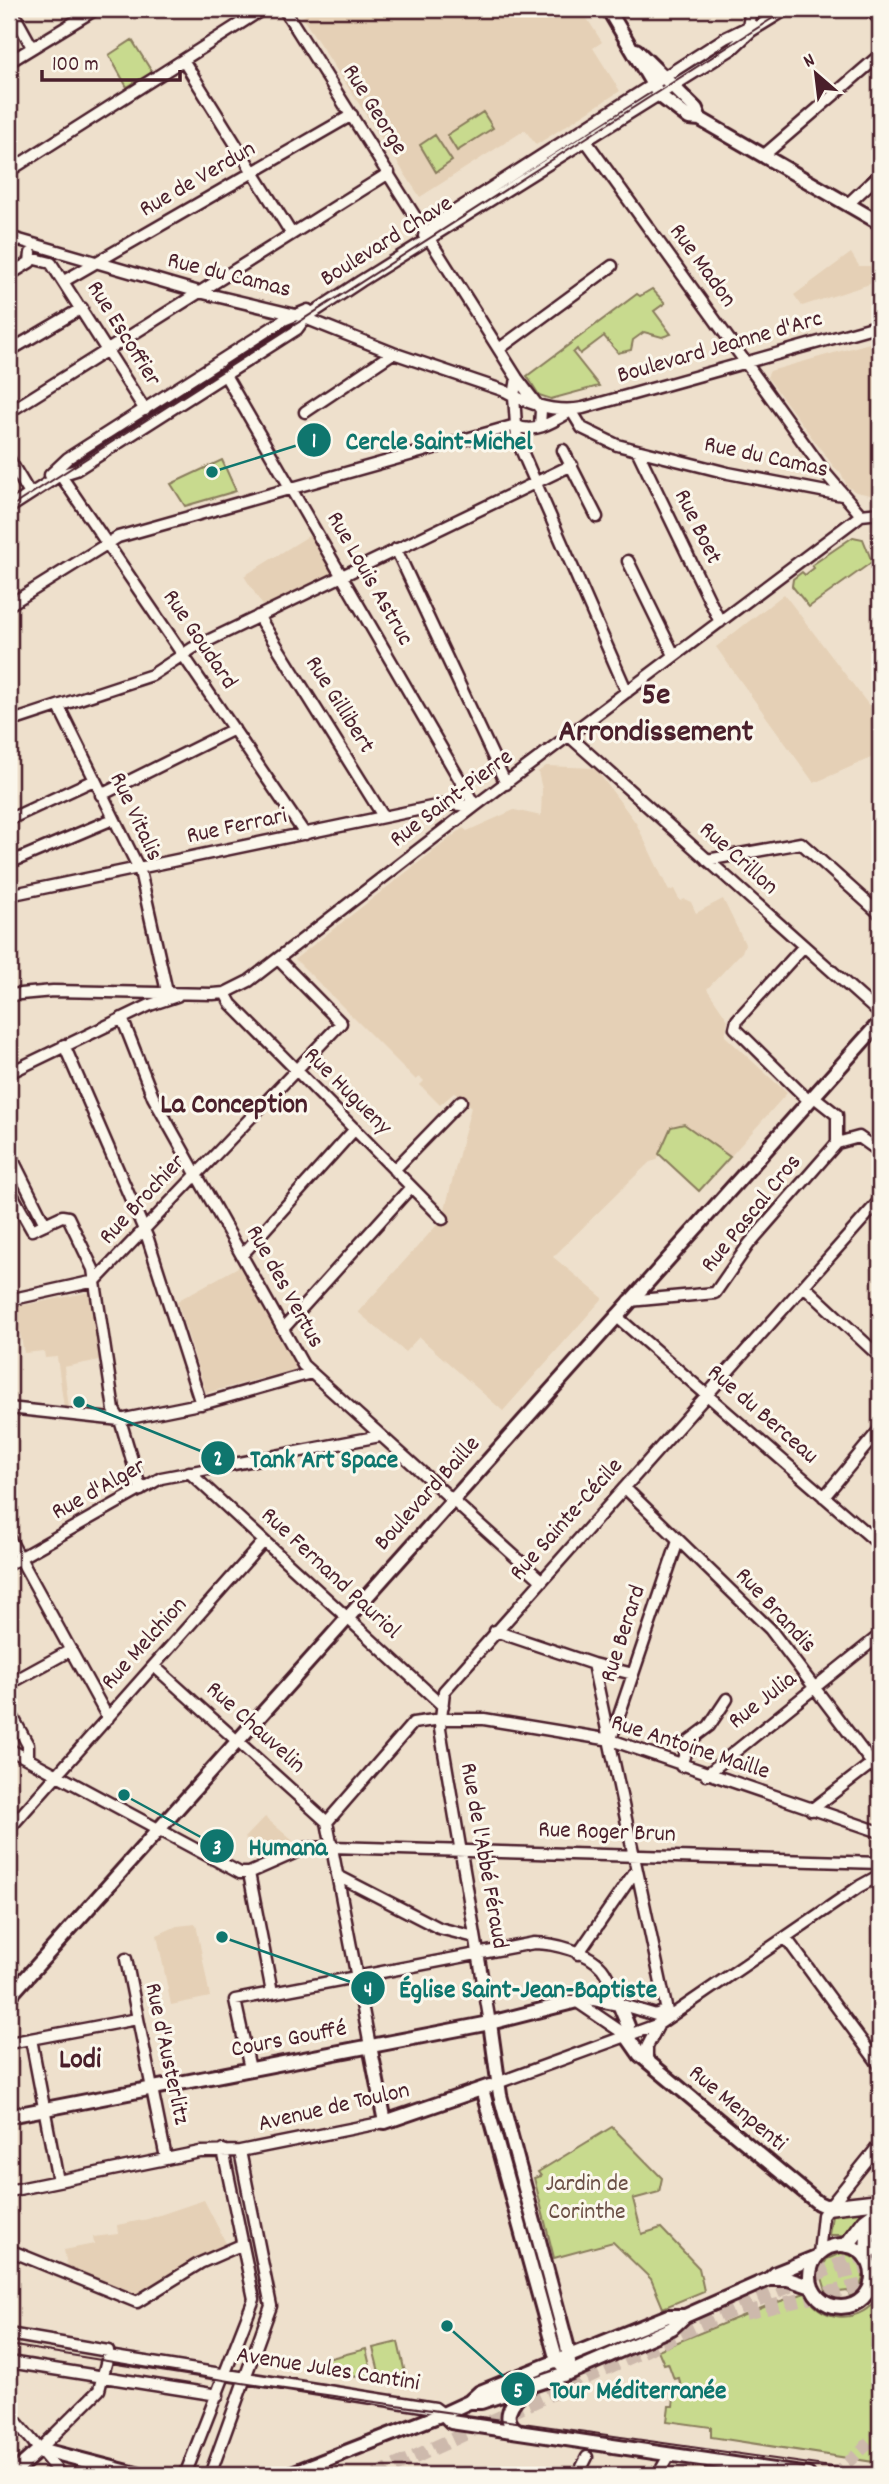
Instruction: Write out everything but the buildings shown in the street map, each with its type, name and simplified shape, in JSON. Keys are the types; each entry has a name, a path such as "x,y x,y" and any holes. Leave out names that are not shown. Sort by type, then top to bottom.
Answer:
{"highway":[{"path":"828,2207 880,2201"},
{"path":"846,2245 865,2221 880,2210"},
{"path":"875,2251 868,2234 880,2221"}],"main road":[{"path":"608,9 655,90 690,118 699,119 880,223"},
{"path":"632,47 696,110 699,119"},
{"name":"Boulevard Baille","path":"9,1997 616,1316 640,1300 880,1022"},
{"name":"Cours Gouffé","path":"9,2116 490,2023 576,2001 598,1998 620,2004"},
{"path":"620,2004 628,2026 626,2035"},
{"name":"Rue de l'Abbé Féraud","path":"490,2023 505,2111 569,2355 569,2373"},
{"name":"Rue Menpenti","path":"626,2035 647,2061 818,2203 828,2207"},
{"path":"370,2046 385,2122"},
{"name":"Avenue de Toulon","path":"385,2122 500,2082"},
{"path":"482,2089 556,2361 569,2373"},
{"path":"491,2115 505,2111"},
{"path":"470,2402 481,2402 569,2373 673,2328 685,2316 818,2256 827,2248 846,2245 875,2251 875,2287 858,2303 843,2308 827,2304 812,2287 788,2279 768,2279"},
{"path":"812,2287 810,2272 818,2256"},
{"path":"287,2475 443,2414 470,2402 480,2392 668,2315 685,2316"},
{"path":"524,2433 510,2424 508,2416 512,2403 529,2386"},
{"name":"Avenue Jules Cantini","path":"443,2414 451,2422 806,2475"},
{"path":"11,2475 40,2449 141,2475"}],"street":[{"path":"11,9 33,47"},
{"path":"9,62 96,9"},
{"path":"9,171 263,9"},
{"path":"748,27 751,9"},
{"name":"Boulevard Chave","path":"668,82 778,9"},
{"name":"Boulevard Chave","path":"429,235 441,220 787,9"},
{"path":"869,9 880,20"},
{"name":"Rue George","path":"288,10 517,378 537,404"},
{"path":"763,156 880,55"},
{"path":"183,60 291,233"},
{"name":"Boulevard Chave","path":"9,508 59,472 68,458 284,320 302,317 429,235 586,141 655,90"},
{"name":"Rue de Verdun","path":"64,281 352,115"},
{"name":"Rue Madon","path":"586,141 842,495 861,515"},
{"path":"9,412 389,173"},
{"path":"849,204 880,174"},
{"name":"Rue du Camas","path":"9,237 199,292 302,317 514,396 520,401 537,404"},
{"path":"9,275 30,262 31,243"},
{"name":"Rue Escoffier","path":"31,258 51,262 82,307 145,411"},
{"path":"499,349 612,266"},
{"path":"9,351 82,307"},
{"name":"Boulevard Chave","path":"59,472 76,470 225,375 297,329 302,317"},
{"name":"Boulevard Jeanne d'Arc","path":"540,426 571,410 880,325"},
{"path":"305,412 393,353"},
{"name":"Rue Louis Astruc","path":"225,375 475,806"},
{"path":"517,378 514,396 517,440 627,692"},
{"path":"9,605 106,542 291,487 516,425 528,430 540,426 541,410 537,404"},
{"name":"Boulevard Jeanne d'Arc","path":"537,404 571,410"},
{"name":"Rue du Camas","path":"571,410 582,428 617,445 842,495"},
{"path":"563,450 597,517"},
{"name":"Rue Boet","path":"637,450 720,622"},
{"path":"9,459 29,492"},
{"path":"9,722 152,674 192,648 258,615 572,465"},
{"name":"Rue Goudard","path":"59,472 305,834"},
{"name":"Boulevard Chave","path":"9,501 29,492"},
{"path":"861,515 880,513"},
{"name":"Rue Saint-Pierre","path":"9,995 53,991 225,993 249,981 475,806 861,515"},
{"path":"396,549 506,784"},
{"path":"628,561 673,653"},
{"name":"Rue Gillibert","path":"258,615 383,816"},
{"name":"Rue Vitalis","path":"59,707 138,868 172,994"},
{"path":"101,795 234,729"},
{"name":"Rue Crillon","path":"569,736 880,1014"},
{"path":"10,817 94,780"},
{"name":"Rue Ferrari","path":"9,895 383,816 446,804 475,806"},
{"path":"9,863 113,820"},
{"path":"707,860 801,843 880,914"},
{"path":"804,946 737,1020 735,1028 811,1099 837,1115 837,1143 859,1137 880,1152"},
{"name":"Rue Brochier","path":"9,1300 95,1281 341,1023 278,959"},
{"name":"Rue Hugueny","path":"225,993 231,1004 443,1219"},
{"path":"9,1073 172,994"},
{"name":"Rue des Vertus","path":"122,1018 153,1097 283,1329 311,1373 541,1580"},
{"path":"64,1045 145,1231 201,1404"},
{"path":"394,1170 461,1101"},
{"path":"242,1255 355,1129"},
{"name":"Rue Pascal Cros","path":"640,1300 715,1293 749,1244 837,1143"},
{"path":"9,1152 45,1224"},
{"path":"283,1329 411,1187"},
{"path":"9,1189 32,1230 62,1216 68,1217 93,1269 114,1410 120,1420 141,1490"},
{"name":"Rue Sainte-Cécile","path":"441,1719 444,1691 880,1200"},
{"path":"804,1286 880,1357"},
{"name":"Rue du Berceau","path":"616,1316 880,1545"},
{"path":"9,1408 120,1420 201,1404 311,1373"},
{"path":"824,1497 880,1429"},
{"name":"Rue d'Alger","path":"9,1564 161,1478 380,1436"},
{"name":"Rue Fernand Pauriol","path":"189,1472 443,1706"},
{"name":"Rue Brandis","path":"625,1488 770,1629 845,1728 876,1760 880,1774"},
{"path":"9,1538 108,1718"},
{"name":"Rue Melchion","path":"9,1829 264,1541"},
{"name":"Rue Berard","path":"611,1740 678,1541"},
{"path":"495,1631 593,1664 633,1674"},
{"name":"Rue Julia","path":"706,1774 880,1635"},
{"path":"9,1684 71,1650"},
{"path":"593,1664 634,1855 662,2017 647,2047 647,2061"},
{"name":"Rue Chauvelin","path":"154,1666 327,1822"},
{"path":"681,1766 689,1741 709,1726 727,1699"},
{"path":"9,1710 28,1745 28,1759"},
{"path":"370,2046 327,1822 413,1723 441,1719"},
{"name":"Rue Antoine Maille","path":"441,1719 484,1719 611,1740 880,1832"},
{"name":"Rue de l'Abbé Féraud","path":"441,1719 440,1729 490,2023"},
{"path":"9,1749 240,1873 249,1873 306,1848 332,1847"},
{"path":"811,1810 876,1760"},
{"name":"Rue Roger Brun","path":"332,1847 880,1863"},
{"path":"578,1954 636,1870"},
{"path":"249,1873 272,1993"},
{"name":"Avenue de Toulon","path":"500,2082 626,2035 662,2017 880,1875"},
{"path":"338,1876 439,1928 475,1937"},
{"path":"786,1938 880,2066"},
{"path":"250,2068 235,2000 478,1953 546,1943 597,1964 603,1969 620,2004 662,2017"},
{"name":"Rue d'Austerlitz","path":"125,1959 166,2158"},
{"path":"576,2001 626,2035"},
{"path":"9,2043 136,2019"},
{"path":"31,2039 58,2181"},
{"name":"Avenue de Toulon","path":"9,2191 166,2158 223,2150 240,2151 385,2122"},
{"path":"818,2256 818,2244 828,2207 880,2144"},
{"path":"185,2475 254,2299 223,2150"},
{"path":"210,2475 241,2397 243,2377 271,2306 240,2151"},
{"path":"9,2250 137,2302 200,2263 241,2245"},
{"name":"Avenue Jules Cantini","path":"9,2334 108,2351 107,2356 435,2408 443,2414"},
{"path":"40,2449 99,2390 107,2356"},
{"name":"Avenue Jules Cantini","path":"9,2362 218,2395"},
{"path":"9,2413 61,2475"},
{"path":"658,2475 670,2454"},
{"path":"578,2475 587,2457"}],"shaded area":[{"path":"315,9 581,9 602,42 593,48 620,91 536,145 525,130 420,197 302,17"},
{"path":"851,253 859,266 870,266 879,273 870,284 802,306 794,295"},
{"path":"880,340 880,497 856,492 847,486 841,473 767,377 770,371"},
{"path":"310,535 332,573 263,606 244,576"},
{"path":"784,594 880,720 880,754 814,783 716,647"},
{"path":"546,766 595,768 636,823 669,891 674,889 680,901 684,899 691,902 696,913 723,899 745,944 742,952 707,989 728,1020 725,1036 787,1093 730,1157 685,1124 671,1127 657,1160 650,1162 553,1257 603,1298 503,1411 419,1337 405,1352 358,1312 447,1214 445,1209 471,1107 455,1092 440,1105 420,1085 424,1081 420,1077 416,1080 295,959 463,828 467,831 514,810 541,816 542,789 538,772"},
{"path":"240,1266 296,1366 294,1370 206,1393 177,1301"},
{"path":"90,1292 100,1360 64,1367 69,1408 64,1408 57,1357 45,1358 44,1351 24,1353 15,1307"},
{"path":"265,1817 293,1841 264,1855 245,1838"},
{"path":"196,1924 210,1997 171,2005 157,1935 177,1926"},
{"path":"204,2200 227,2245 198,2258 140,2295 126,2295 68,2270 64,2250 94,2244 93,2237 118,2234 117,2225 148,2219"}],"green space":[{"path":"132,40 152,72 127,87 109,55"},
{"path":"483,112 493,128 457,151 447,135"},
{"path":"435,135 452,161 436,172 420,145"},
{"path":"652,289 665,303 654,311 671,334 662,337 644,332 633,340 631,350 618,353 604,336 580,354 577,349 573,353 599,386 551,399 539,395 527,376 637,294 640,296"},
{"path":"222,460 236,491 185,506 171,484"},
{"path":"853,537 863,539 872,562 809,607 792,586 793,579 802,572 805,575 814,568 812,565"},
{"path":"684,1124 730,1157 699,1191 659,1154 671,1127"},
{"name":"Jardin de Corinthe","path":"612,2127 662,2178 659,2192 633,2199 642,2234 661,2228 699,2268 704,2291 663,2308 651,2279 613,2242 554,2258 534,2178 541,2176 538,2172"},
{"path":"867,2209 844,2235 829,2235 832,2215"},
{"path":"841,2253 856,2259 863,2271 863,2277 857,2291 850,2296 848,2291 839,2292 839,2297 826,2291 820,2271 827,2259"},
{"path":"805,2293 820,2309 838,2316 858,2314 875,2301 880,2301 880,2463 711,2437 711,2427 667,2421 669,2406 673,2406 675,2389 681,2388 679,2378 674,2379 668,2363 664,2364 658,2350"},
{"path":"398,2342 407,2382 381,2380 373,2348"},
{"path":"366,2349 373,2379 330,2373 327,2359"}],"tunnel":[{"path":"376,2475 699,2325 875,2249"},
{"path":"839,2273 880,2264"},
{"path":"745,2313 880,2281"},
{"path":"834,2475 880,2433"}],"tram line":[{"path":"9,508 787,9"},
{"path":"9,2345 242,2383 880,2474"}],"place":[{"name":"Cercle Saint-Michel","path":"212,472"},
{"name":"Tank Art Space","path":"79,1402"},
{"name":"Humana","path":"124,1795"},
{"name":"Église Saint-Jean-Baptiste","path":"222,1937"},
{"name":"Tour Méditerranée","path":"447,2326"}],"district":[{"name":"5e Arrondissement","path":"656,716"},
{"name":"La Conception","path":"234,1107"},
{"name":"Lodi","path":"80,2062"}]}
